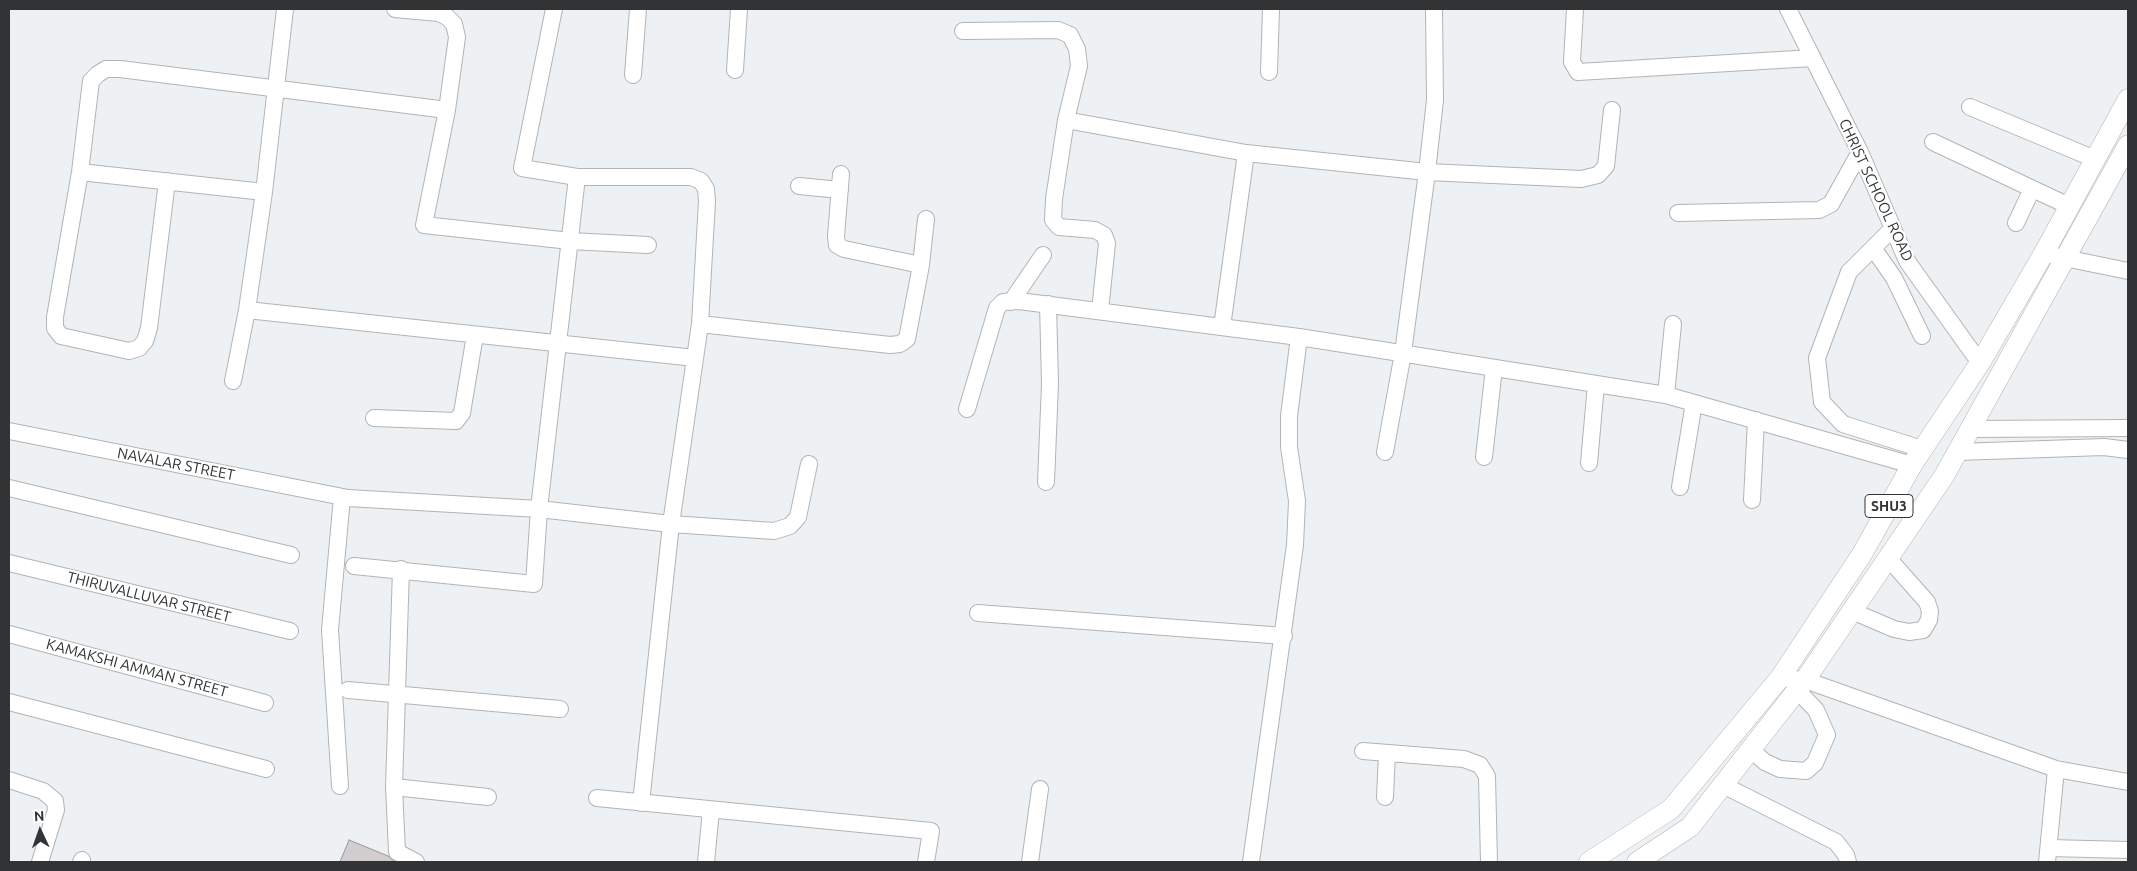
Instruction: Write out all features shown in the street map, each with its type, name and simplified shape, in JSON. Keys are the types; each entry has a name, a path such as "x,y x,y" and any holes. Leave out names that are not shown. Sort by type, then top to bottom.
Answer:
{"main road":[{"name":"SHU3","path":"1589,862 1671,809 1780,678 1862,554 1917,457 1980,363 2044,253 2128,99"},
{"name":"SHU3","path":"1640,861 1690,827 1801,685 1852,611 1944,476 2128,146"}],"street":[{"path":"233,382 247,310 264,192 284,9"},
{"path":"395,9 439,13 447,17 454,24 457,38 447,110 424,225 570,241 648,245"},
{"path":"554,9 522,168 577,176 691,177 701,181 706,189 707,201 700,324 672,524 641,803"},
{"path":"634,75 638,9"},
{"path":"735,70 739,9"},
{"path":"1269,72 1272,9"},
{"path":"1385,452 1403,353 1428,172 1435,100 1434,9"},
{"path":"1575,9 1572,62 1578,72 1813,58"},
{"name":"CHRIST SCHOOL ROAD","path":"1788,9 1860,152 1907,261 1980,363"},
{"path":"963,31 1058,30 1070,35 1077,49 1079,66 1066,120 1054,199 1053,220 1059,227 1095,230 1104,235 1107,243 1100,311"},
{"path":"167,181 149,328 145,341 139,348 129,351 61,336 55,328 55,317 80,172 91,81 106,69 120,69 447,110"},
{"path":"1970,107 2095,159"},
{"path":"1066,120 1246,153 1428,172 1581,179 1598,175 1606,166 1612,110"},
{"path":"1933,142 2069,206"},
{"path":"1678,214 1819,210 1831,204 1860,152"},
{"path":"1222,327 1246,153"},
{"path":"80,172 264,192"},
{"path":"354,566 401,569 534,584 540,509 577,176"},
{"path":"799,186 840,182 837,245 844,249 922,265"},
{"path":"2016,222 2032,189"},
{"path":"700,324 890,345 900,344 907,339 922,265 926,219"},
{"path":"1893,228 1849,272 1817,358 1822,402 1843,424 1917,457"},
{"path":"1873,248 1894,278 1922,336"},
{"path":"2044,253 2128,271"},
{"path":"1011,302 1043,255"},
{"path":"967,409 997,308 1003,302 1019,301 1299,337 1666,395 1756,420 1917,457"},
{"path":"1046,482 1050,384 1048,304"},
{"path":"247,310 695,358"},
{"path":"1666,395 1672,324"},
{"path":"374,418 456,421 462,412 475,335"},
{"path":"1251,862 1284,636 1283,627 1295,545 1297,501 1289,447 1290,416 1299,337"},
{"path":"1484,457 1494,368"},
{"path":"1589,463 1596,384"},
{"path":"1680,487 1694,403"},
{"path":"1752,500 1756,420"},
{"path":"1971,429 2128,428"},
{"name":"NAVALAR STREET","path":"9,431 342,497 540,509 672,524 774,531 790,526 798,517 809,464"},
{"path":"1957,452 2104,448 2128,450"},
{"path":"9,488 291,555"},
{"path":"340,786 330,630 342,497"},
{"path":"1852,611 1894,629 1909,632 1923,630 1930,611 1927,602 1888,558"},
{"name":"THIRUVALLUVAR STREET","path":"9,563 290,631"},
{"path":"401,569 394,787 395,857 416,862"},
{"path":"978,613 1284,636"},
{"name":"KAMAKSHI AMMAN STREET","path":"9,634 265,703"},
{"path":"1780,678 2056,769 2128,782"},
{"path":"1750,750 1765,762 1780,769 1806,771 1815,763 1827,735 1816,710 1801,685"},
{"path":"348,690 560,709"},
{"path":"9,702 266,769"},
{"path":"1364,751 1464,759 1480,765 1487,776 1489,862"},
{"path":"1385,797 1387,753"},
{"path":"2056,769 2048,855 2128,850"},
{"path":"9,780 43,791 55,801 56,810 40,862"},
{"path":"1723,785 1836,842 1846,855 1848,862"},
{"path":"394,787 488,797"},
{"path":"1030,862 1040,789"},
{"path":"597,798 931,831 926,862"},
{"path":"706,862 711,810"}],"building":[{"path":"349,840 388,856 395,862 340,862"}]}
